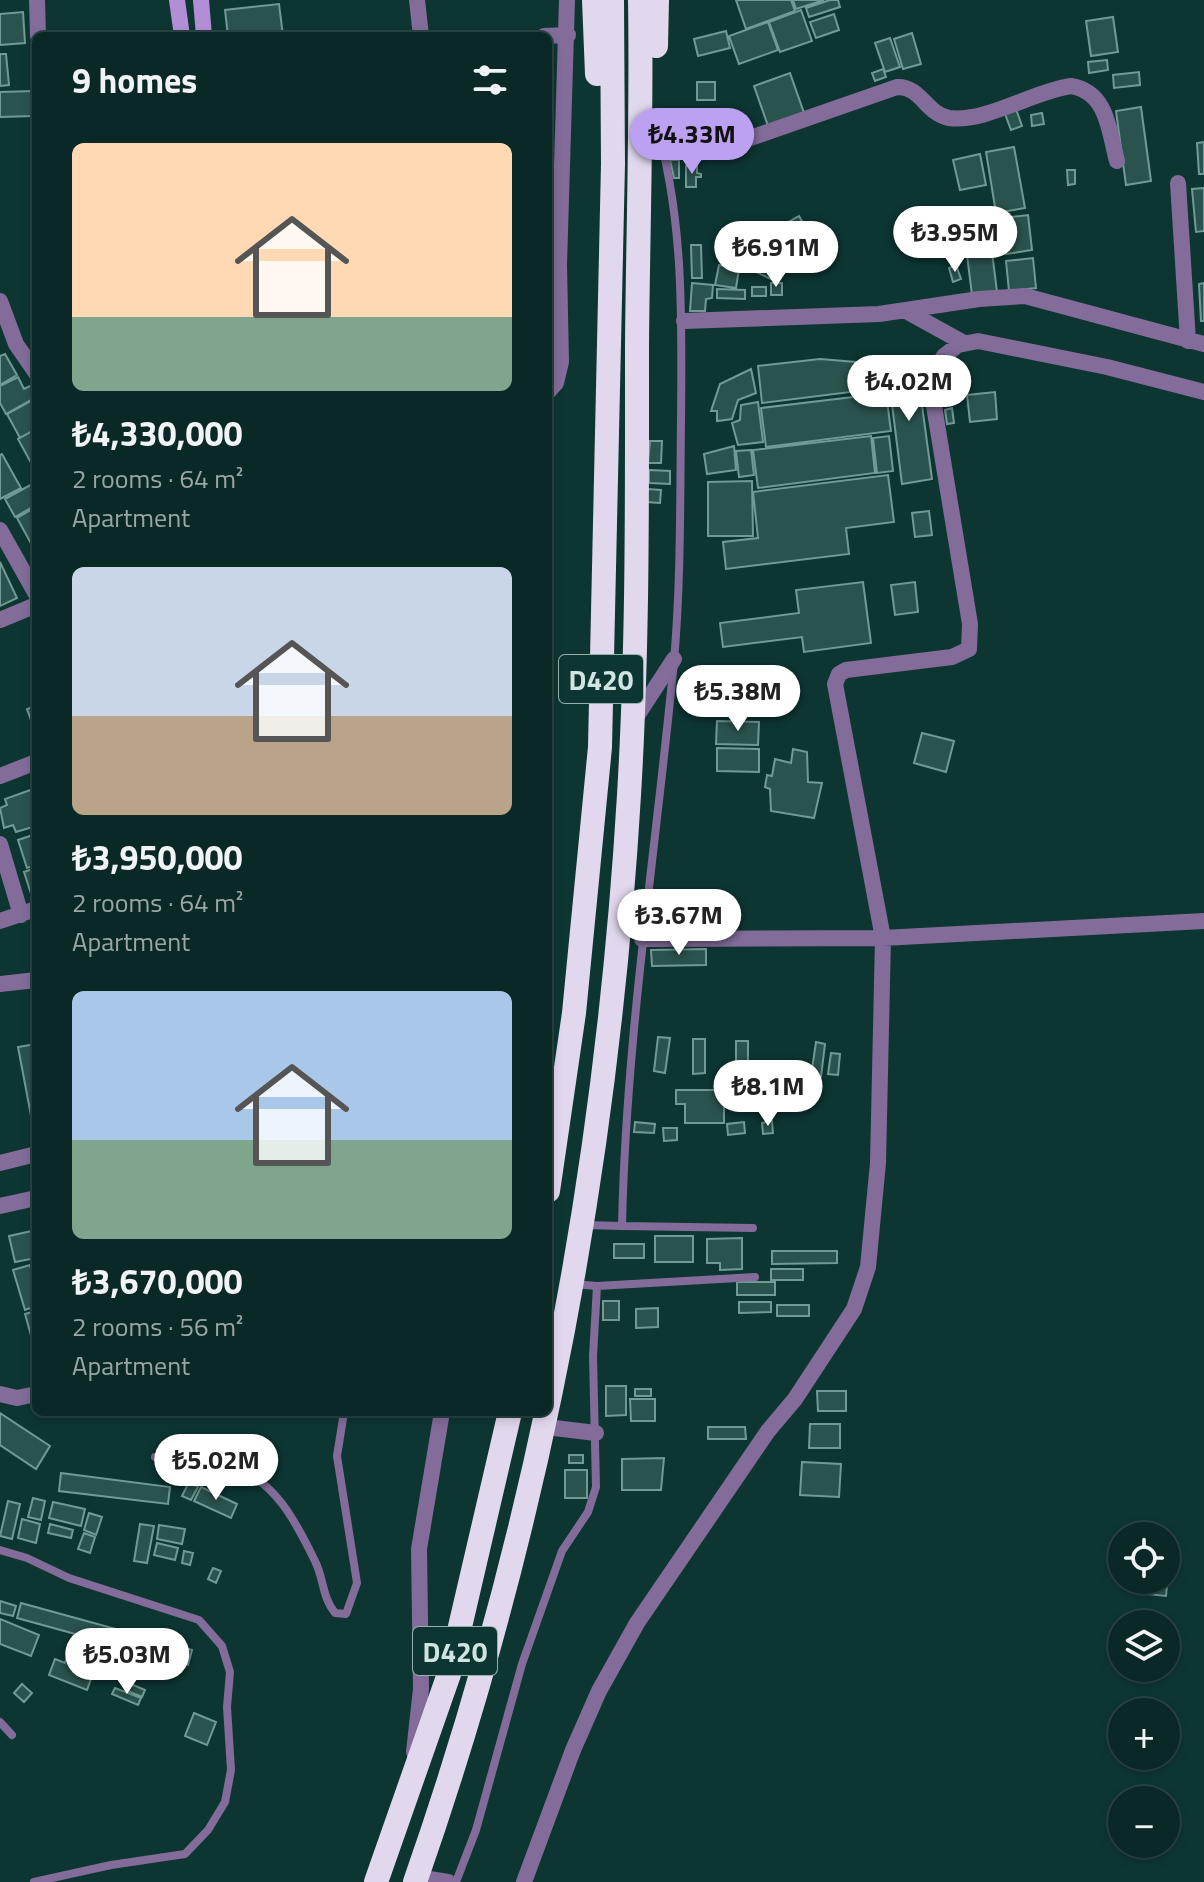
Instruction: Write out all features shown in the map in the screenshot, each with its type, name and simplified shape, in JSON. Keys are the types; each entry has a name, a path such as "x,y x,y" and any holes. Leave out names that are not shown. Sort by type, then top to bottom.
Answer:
{"highway":[{"name":"D420","path":"552,1164 574,1013 600,747 613,164 599,120 594,0"},
{"path":"612,0 613,164"},
{"path":"639,179 640,0"},
{"name":"D420","path":"552,1394 582,1224 615,959 638,589 639,179 654,115 657,0"},
{"name":"D420","path":"376,1882 449,1674 509,1416"},
{"name":"D420","path":"416,1879 481,1683 548,1416"}],"street":[{"path":"37,0 38,32"},
{"path":"177,0 181,32"},
{"path":"201,0 204,32"},
{"path":"417,0 421,32"},
{"path":"552,388 561,362 554,266 557,150 568,35 567,0"},
{"path":"552,36 568,35"},
{"path":"664,150 697,153 716,150 897,87 910,88 936,113 952,118 975,115 1071,86 1086,90 1099,103 1117,161"},
{"path":"684,321 906,311 979,299 1025,296 1196,342 1178,183"},
{"path":"0,301 16,344 32,367"},
{"path":"906,311 964,343 1001,345 1204,392"},
{"path":"524,1882 573,1750 599,1691 637,1623 768,1431 795,1399 854,1309 862,1288 868,1267 878,1163 883,938 835,684 839,674 846,670 952,657 969,649 970,624 931,388 938,363 964,343"},
{"path":"0,530 32,587"},
{"path":"0,620 32,607"},
{"path":"632,724 674,659"},
{"path":"0,776 32,764"},
{"path":"0,844 28,912 0,921"},
{"path":"642,939 883,938 1204,921"},
{"path":"0,984 32,980"},
{"path":"0,1163 32,1155"},
{"path":"0,1206 32,1199"},
{"path":"0,1394 17,1398 32,1395"},
{"name":"D420","path":"409,1790 421,1689 419,1549 441,1416"},
{"path":"546,1427 596,1433"},
{"path":"416,1879 448,1882"}],"lane":[{"path":"622,1226 627,1085 674,659 684,321 679,228 654,115"},
{"path":"582,1224 753,1228"},
{"path":"572,1284 597,1286 755,1277"},
{"path":"456,1882 476,1830 522,1664 562,1551 592,1500 596,1433 593,1356 597,1286"},
{"path":"155,1457 231,1467 260,1481 278,1499 302,1534 321,1573 325,1600 335,1613 346,1614 357,1583 337,1456 343,1416"},
{"path":"0,1550 27,1558 69,1578 199,1620 222,1646 230,1672 227,1707 231,1770 225,1802 208,1830 185,1854 111,1865 34,1882"},
{"path":"0,1722 12,1735"}],"building":[{"path":"736,0 791,0 795,11 746,29"},
{"path":"793,0 824,0 796,9"},
{"path":"838,0 840,7 809,17 806,8"},
{"path":"279,4 282,32 228,32 225,10"},
{"path":"801,10 812,41 780,52 769,22"},
{"path":"23,12 25,43 0,45 0,14"},
{"path":"834,14 839,30 816,38 810,22"},
{"path":"1113,17 1118,52 1091,56 1086,21"},
{"path":"768,22 778,50 739,64 729,36"},
{"path":"726,31 730,48 698,56 694,39"},
{"path":"912,33 921,64 903,69 894,39"},
{"path":"890,38 900,67 885,72 875,43"},
{"path":"0,54 6,54 9,85 0,86"},
{"path":"1107,60 1108,70 1089,73 1088,62"},
{"path":"883,69 886,77 875,81 872,73"},
{"path":"1139,72 1140,85 1114,88 1113,75"},
{"path":"790,73 804,113 768,126 754,86"},
{"path":"697,82 715,82 715,100 697,100"},
{"path":"32,91 32,116 0,117 0,92"},
{"path":"1141,107 1151,181 1126,185 1116,111"},
{"path":"1016,109 1022,126 1011,130 1005,114"},
{"path":"1042,113 1044,124 1032,126 1031,115"},
{"path":"1204,142 1204,174 1199,174 1197,143"},
{"path":"1014,147 1025,208 996,213 986,152"},
{"path":"980,154 986,185 960,190 953,160"},
{"path":"670,160 679,160 679,178 674,178"},
{"path":"686,166 697,166 697,173 701,174 701,177 696,177 696,187 686,187"},
{"path":"1067,170 1075,170 1075,184 1068,185"},
{"path":"1204,188 1204,231 1196,232 1192,189"},
{"path":"1028,215 1032,250 1006,254 1002,218"},
{"path":"799,216 807,230 783,243 776,229"},
{"path":"771,236 777,239 774,246 788,253 775,281 754,271"},
{"path":"989,238 990,245 967,249 966,242"},
{"path":"691,245 701,245 702,278 692,278"},
{"path":"992,252 997,292 972,295 967,255"},
{"path":"1033,258 1036,288 1009,291 1006,261"},
{"path":"719,265 739,269 736,288 715,285"},
{"path":"956,265 961,279 953,282 949,268"},
{"path":"692,283 713,285 712,298 706,299 705,311 690,311"},
{"path":"771,283 782,283 782,295 771,295"},
{"path":"1204,283 1204,321 1201,321 1199,284"},
{"path":"752,287 766,287 766,296 752,296"},
{"path":"717,289 745,290 745,299 717,298"},
{"path":"5,354 17,375 0,385 0,356"},
{"path":"820,359 880,364 883,388 762,403 758,366"},
{"path":"916,361 932,479 902,484 887,365"},
{"path":"751,369 756,393 738,400 732,419 717,421 717,411 711,411 720,384"},
{"path":"18,377 24,389 32,385 32,399 6,414 0,403 0,386"},
{"path":"995,392 997,419 970,422 967,395"},
{"path":"886,393 891,431 766,447 761,408"},
{"path":"32,400 32,431 20,438 7,414"},
{"path":"758,402 763,442 738,445 732,423 740,420 741,405"},
{"path":"952,408 954,423 947,424 945,410"},
{"path":"32,431 32,465 18,439"},
{"path":"871,436 875,473 758,488 753,450"},
{"path":"889,436 893,471 877,473 873,438"},
{"path":"650,441 662,441 661,463 648,463"},
{"path":"734,446 736,470 707,474 704,454"},
{"path":"751,450 754,475 739,477 736,451"},
{"path":"0,455 21,488 0,499"},
{"path":"649,470 670,471 670,484 649,483"},
{"path":"888,475 894,522 846,528 849,554 726,569 723,542 758,538 753,492"},
{"path":"752,481 753,536 708,536 708,482"},
{"path":"32,484 32,507 15,517 5,499"},
{"path":"647,489 661,490 660,503 646,502"},
{"path":"32,509 32,545 17,518"},
{"path":"929,511 932,535 915,537 912,513"},
{"path":"0,562 17,598 0,606"},
{"path":"863,582 871,643 804,652 802,637 723,647 720,623 799,613 796,590"},
{"path":"915,582 918,612 895,615 891,585"},
{"path":"717,721 759,722 758,745 716,744"},
{"path":"922,733 954,741 946,772 914,763"},
{"path":"717,748 759,749 759,772 717,771"},
{"path":"793,749 807,752 808,782 822,783 814,818 771,811 770,789 765,787 767,775 772,776 775,759 791,763"},
{"path":"32,789 32,827 16,832 13,825 4,828 0,808 7,805 5,799"},
{"path":"32,835 32,866 27,868 18,840"},
{"path":"32,869 32,897 24,872"},
{"path":"706,949 706,965 652,966 651,950"},
{"path":"658,1037 670,1038 665,1073 654,1071"},
{"path":"693,1039 705,1039 705,1073 693,1074"},
{"path":"736,1041 748,1041 748,1076 736,1076"},
{"path":"816,1042 825,1044 821,1077 811,1076"},
{"path":"32,1045 32,1121 18,1047"},
{"path":"831,1053 840,1054 838,1075 828,1074"},
{"path":"676,1090 724,1090 724,1123 685,1123 685,1104 676,1104"},
{"path":"772,1121 773,1133 763,1134 762,1123"},
{"path":"635,1122 655,1124 654,1133 634,1132"},
{"path":"744,1122 745,1133 728,1135 727,1124"},
{"path":"663,1128 677,1128 677,1140 664,1141"},
{"path":"32,1231 32,1259 15,1262 9,1236"},
{"path":"655,1236 693,1236 693,1262 655,1262"},
{"path":"742,1238 742,1269 720,1270 720,1263 707,1263 707,1239"},
{"path":"614,1244 644,1244 644,1258 614,1258"},
{"path":"772,1251 837,1251 837,1263 772,1264"},
{"path":"30,1265 32,1307 25,1310 13,1270"},
{"path":"771,1269 803,1269 803,1280 771,1280"},
{"path":"737,1282 775,1282 775,1295 737,1295"},
{"path":"603,1301 619,1301 619,1320 603,1320"},
{"path":"739,1302 771,1302 771,1312 739,1313"},
{"path":"777,1305 809,1305 809,1316 777,1316"},
{"path":"658,1308 658,1327 636,1328 636,1309"},
{"path":"32,1312 32,1339 25,1314"},
{"path":"606,1386 626,1386 626,1415 606,1416"},
{"path":"635,1389 651,1389 651,1396 635,1396"},
{"path":"817,1391 846,1391 846,1411 818,1411"},
{"path":"630,1399 655,1399 655,1421 631,1421"},
{"path":"0,1413 50,1446 36,1469 0,1445"},
{"path":"810,1424 840,1424 840,1448 809,1448"},
{"path":"708,1427 745,1427 746,1439 708,1439"},
{"path":"569,1455 583,1455 583,1463 569,1463"},
{"path":"664,1458 661,1490 622,1490 622,1459"},
{"path":"802,1462 841,1464 839,1497 800,1495"},
{"path":"565,1470 587,1470 587,1498 565,1498"},
{"path":"61,1473 170,1487 168,1504 59,1491"},
{"path":"189,1482 198,1487 191,1500 182,1496"},
{"path":"201,1487 237,1504 231,1518 194,1501"},
{"path":"33,1498 45,1501 41,1520 28,1517"},
{"path":"8,1501 20,1504 12,1539 0,1536"},
{"path":"53,1502 85,1509 81,1526 49,1518"},
{"path":"89,1513 102,1517 96,1535 84,1530"},
{"path":"22,1519 40,1524 36,1543 18,1538"},
{"path":"50,1524 73,1530 71,1538 48,1533"},
{"path":"140,1524 154,1526 147,1563 134,1561"},
{"path":"159,1525 185,1529 182,1544 157,1539"},
{"path":"84,1533 95,1537 90,1553 78,1549"},
{"path":"157,1543 178,1548 175,1560 154,1555"},
{"path":"184,1551 193,1553 190,1565 182,1563"},
{"path":"213,1568 221,1571 216,1583 208,1579"},
{"path":"0,1601 16,1606 13,1616 0,1613"},
{"path":"21,1603 192,1650 188,1665 17,1618"},
{"path":"0,1619 39,1635 31,1656 0,1644"},
{"path":"67,1657 95,1668 87,1690 49,1675 55,1659 65,1663"},
{"path":"22,1684 32,1693 24,1702 14,1693"},
{"path":"131,1684 145,1690 142,1697 128,1691"},
{"path":"115,1688 141,1698 138,1705 112,1694"},
{"path":"194,1713 216,1722 207,1745 185,1736"}]}
